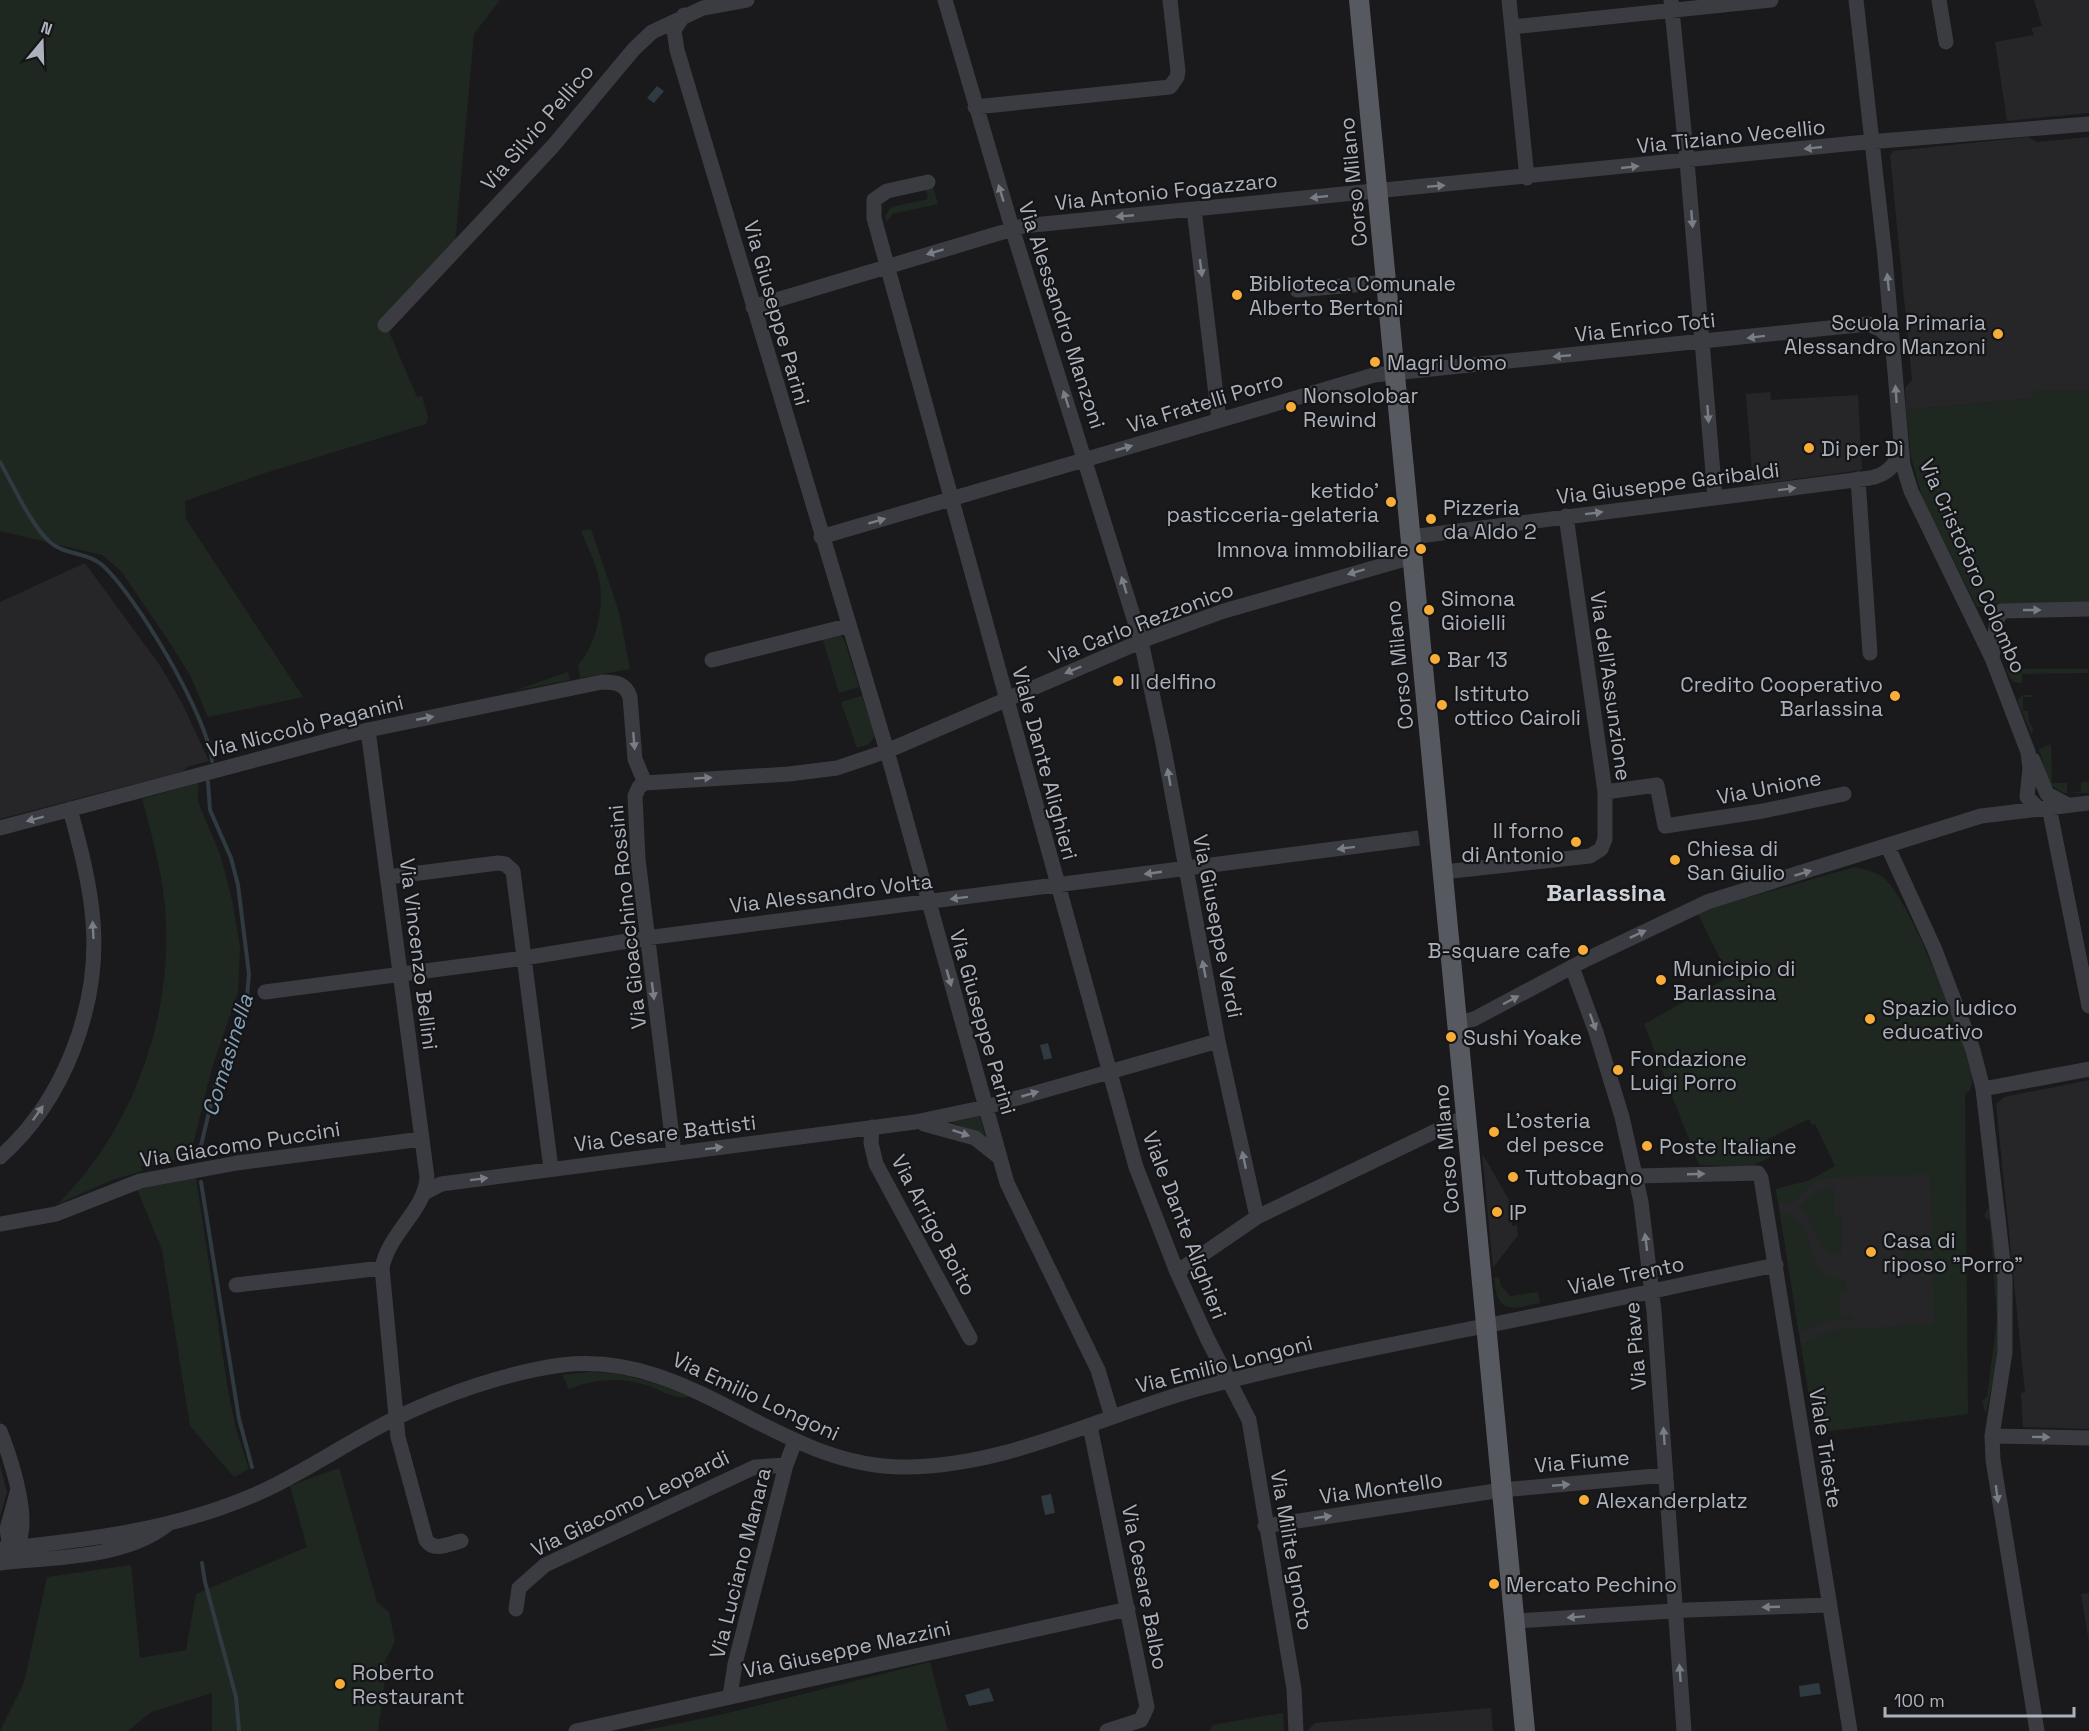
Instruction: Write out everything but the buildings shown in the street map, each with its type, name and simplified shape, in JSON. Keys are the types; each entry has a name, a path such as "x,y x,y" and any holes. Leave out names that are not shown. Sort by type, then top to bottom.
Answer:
{"main road":[{"name":"Corso Milano","path":"1359,0 1411,537 1433,837 1443,872 1525,1731"}],"street":[{"name":"Via Silvio Pellico","path":"385,325 553,146 634,49 652,32 684,15 721,3 747,0"},
{"name":"Via Alessandro Manzoni","path":"945,0 975,107 1141,641"},
{"path":"975,107 1170,87 1178,71 1170,0"},
{"path":"1509,0 1527,178"},
{"path":"1512,27 1671,5 1771,0"},
{"name":"Via Cristoforo Colombo","path":"1856,0 1892,340 1900,448 1911,491 1992,658 2028,752 2034,783 2027,797 2038,807 2089,1006"},
{"path":"1939,0 1946,42"},
{"path":"1671,5 1687,161 1715,497"},
{"name":"Via Giuseppe Parini","path":"684,15 678,21 674,39 821,537 887,751 1011,1195 1101,1377 1112,1417"},
{"name":"Via Tiziano Vecellio","path":"1378,191 1527,178 1871,142 2089,124"},
{"name":"Viale Dante Alighieri","path":"928,182 887,190 874,200 874,218 886,267 1136,1167 1177,1272 1229,1381"},
{"name":"Via Antonio Fogazzaro","path":"753,307 1012,228 1378,191"},
{"path":"1194,210 1219,420"},
{"path":"1297,290 1387,282"},
{"name":"Via Enrico Toti","path":"1396,372 1703,343 1868,324 1880,329 1892,340"},
{"name":"Via Fratelli Porro","path":"821,537 1347,382 1396,372"},
{"path":"1878,476 1894,465 1900,448"},
{"path":"1878,476 1896,480 1911,491"},
{"name":"Via Giuseppe Garibaldi","path":"1411,537 1878,476"},
{"path":"1858,479 1870,653"},
{"name":"Via dell'Assunzione","path":"1443,872 1590,856 1601,849 1605,839 1605,792 1566,516"},
{"name":"Via Carlo Rezzonico","path":"645,783 822,771 887,751 1141,641 1224,611 1412,557"},
{"path":"1992,658 1997,619 2002,611 2089,609"},
{"path":"712,660 848,626"},
{"name":"Via Giuseppe Verdi","path":"1141,641 1218,1041 1257,1217"},
{"name":"Via Niccolò Paganini","path":"0,828 368,730 603,682 622,685"},
{"name":"Via Gioacchino Rossini","path":"622,685 630,697 635,759 645,783 639,787 635,796 638,859 674,1153"},
{"name":"Via Vincenzo Bellini","path":"368,730 422,1138 425,1189"},
{"path":"2003,812 2034,783 2052,799 2068,805"},
{"name":"Via Unione","path":"1605,792 1658,784 1665,826 1844,794"},
{"path":"1458,1023 1482,1015 1579,963 1707,903 1888,847 1963,820 2038,807 2089,803"},
{"path":"0,1157 34,1118 61,1077 78,1034 89,992 94,940 91,898 70,809"},
{"name":"Via Alessandro Volta","path":"265,992 524,958 646,938 1404,840"},
{"path":"1888,847 1935,950 1973,1050 1983,1089 2006,1290 2005,1352 1992,1436 1997,1497 2037,1731"},
{"path":"388,877 498,863 508,866 514,874 551,1169"},
{"name":"Via Piave","path":"1579,963 1637,1176 1652,1291 1684,1731"},
{"name":"Via Cesare Battisti","path":"425,1189 441,1184 915,1122 986,1107 1218,1041"},
{"path":"1983,1089 2089,1069"},
{"path":"1177,1272 1257,1217 1467,1116"},
{"name":"Via Cesare Battisti","path":"915,1122 946,1128 975,1138 986,1144 1000,1158"},
{"name":"Via Arrigo Boito","path":"872,1127 871,1143 876,1164 970,1338"},
{"name":"Via Giacomo Puccini","path":"0,1224 56,1214 129,1184 158,1177 223,1165 422,1138"},
{"name":"Viale Trieste","path":"1637,1176 1758,1173 1765,1190 1850,1731"},
{"path":"425,1189 388,1247 382,1268 395,1418 400,1449 426,1540 429,1544 438,1547 460,1541"},
{"name":"Viale Trento","path":"1485,1326 1776,1265"},
{"path":"236,1285 382,1268"},
{"name":"Via Emilio Longoni","path":"8,1550 168,1524 267,1489 395,1418 523,1372 563,1365 604,1363 643,1370 665,1377 795,1441 835,1457 899,1467 932,1466 1018,1450 1150,1403 1229,1381 1485,1326"},
{"name":"Via Milite Ignoto","path":"1229,1381 1249,1420 1294,1689 1296,1731"},
{"name":"Via Cesare Balbo","path":"1090,1425 1128,1609 1146,1712 1137,1722 1107,1731"},
{"path":"0,1431 14,1465 18,1489 7,1535 8,1550"},
{"path":"1992,1436 2089,1438"},
{"name":"Via Luciano Manara","path":"730,1696 735,1664 786,1465 795,1441"},
{"name":"Via Giacomo Leopardi","path":"516,1609 516,1597 524,1581 560,1557 755,1467 786,1465"},
{"name":"Via Fiume","path":"1502,1490 1666,1475"},
{"name":"Via Montello","path":"1265,1526 1502,1490"},
{"name":"Via Emilio Longoni","path":"0,1563 114,1550 151,1538 168,1524"},
{"path":"10,1525 33,1540 49,1545"},
{"name":"Via Emilio Longoni","path":"8,1550 36,1553 98,1546 114,1550"},
{"path":"1515,1621 1675,1611 1829,1605"},
{"name":"Via Giuseppe Mazzini","path":"576,1731 1128,1609"}],"shaded area":[{"path":"0,0 500,0 474,34 455,244 387,327 417,397 422,396 428,418 426,424 265,473 185,501 186,519 303,697 208,717 190,675 121,571 102,555 0,531"},
{"path":"2034,0 2089,0 2089,113 2007,121 1995,42 2034,35 2031,28 2042,26"},
{"path":"657,86 664,91 654,103 647,98"},
{"path":"2028,137 2037,142 2089,137 2089,390 2033,391 2033,398 1906,410 1905,388 1912,380 1890,155 1893,151"},
{"path":"933,187 938,204 892,214 887,222 885,216 891,207 928,199 926,189"},
{"path":"2089,390 2089,605 1977,607 1923,500 1911,457 1906,410 2033,398 2033,391"},
{"path":"1770,392 1771,400 1858,395 1862,470 1753,485 1746,394"},
{"path":"591,529 619,612 630,669 580,678 578,665 594,637 601,599 599,577 581,531"},
{"path":"85,563 161,667 182,703 209,761 187,767 184,771 0,819 0,602"},
{"path":"839,634 844,639 859,687 839,693 822,637"},
{"path":"2006,669 2088,669 2089,673 2022,674 2022,683 2011,680"},
{"path":"568,672 570,680 513,691"},
{"path":"2023,695 2032,695 2032,697 2023,697 2023,711 2028,711 2029,722 2033,728 2032,735 2018,703 2018,699"},
{"path":"862,696 875,736 869,744 857,748 841,702"},
{"path":"2051,744 2052,783 2067,783 2067,793 2049,784 2039,749"},
{"path":"2081,782 2089,782 2089,793 2067,793 2081,792"},
{"path":"198,783 198,802 220,854 232,900 240,946 238,992 211,1071 190,1157 141,1166 142,1171 112,1180 58,1204 84,1175 126,1109 153,1036 162,998 166,959 165,905 157,859 142,799"},
{"path":"1855,867 1875,873 1885,879 1908,913 1933,968 1971,1067 1972,1085 1969,1092 1965,1093 1968,1414 1815,1433 1801,1344 1830,1330 1934,1324 1930,1174 1826,1178 1812,1185 1793,1204 1778,1202 1776,1189 1808,1181 1835,1166 1815,1124 1812,1125 1809,1119 1768,1139 1770,1157 1750,1167 1699,1165 1644,1024 1729,977 1697,912"},
{"path":"1048,1043 1052,1058 1044,1060 1040,1045"},
{"path":"2089,1080 2089,1429 2023,1427 2021,1393 2025,1392 1996,1104 2004,1097"},
{"path":"980,1116 985,1135 951,1122"},
{"path":"1863,1151 1938,1162 1939,1345 1815,1433 1776,1189 1808,1181"},
{"path":"1482,1153 1509,1200 1512,1226 1517,1225 1518,1235 1493,1268"},
{"path":"196,1178 228,1390 236,1429 249,1469 234,1477 190,1426 162,1250 137,1189"},
{"path":"1835,1187 1835,1216 1842,1216 1842,1255 1833,1254 1821,1244 1810,1220 1799,1207 1815,1192"},
{"path":"1988,1208 1991,1209 1998,1267 1998,1356 1986,1414 1982,1401 1987,1397 1997,1320 1990,1221 1984,1216"},
{"path":"1780,1213 1793,1217 1802,1225 1821,1271 1831,1278 1846,1280 1846,1291 1839,1292 1840,1316 1853,1316 1853,1319 1823,1322 1799,1334"},
{"path":"1926,1235 1927,1263 1904,1265 1903,1236"},
{"path":"1499,1277 1501,1286 1510,1296 1538,1292 1540,1303 1513,1308 1502,1304 1498,1298 1494,1278"},
{"path":"591,1372 617,1374 642,1380 690,1397 673,1396 636,1382 617,1380 598,1381 569,1389 562,1375"},
{"path":"0,1465 7,1492 0,1517"},
{"path":"339,1468 377,1602 389,1612 395,1642 384,1663 387,1664 378,1731 212,1731 212,1693 151,1712 128,1731 0,1731 24,1683 47,1577 131,1565 140,1658 186,1650 196,1594 307,1547 290,1486"},
{"path":"1051,1494 1055,1513 1045,1515 1041,1496"},
{"path":"2089,1593 2089,1643 2081,1594"},
{"path":"930,1662 948,1731 642,1731 724,1714"},
{"path":"1819,1683 1821,1694 1800,1697 1799,1686"},
{"path":"989,1688 994,1701 969,1706 965,1695"},
{"path":"1491,1708 1493,1731 1307,1731 1315,1723"},
{"path":"1283,1713 1284,1731 1210,1731 1212,1725"}],"waterway":[{"name":"Comasinella","path":"0,462 30,517 44,536 57,547 89,557 101,564 132,601 150,627 184,687 198,716 212,761"},
{"name":"Comasinella","path":"199,1154 215,1087 247,997 249,974 238,885 231,858 210,810 208,782"},
{"name":"Comasinella","path":"201,1182 239,1419 252,1467"},
{"path":"202,1563 236,1697 239,1731"}],"tunnel":[{"path":"1404,840 1427,837"}],"place":[{"name":"Biblioteca Comunale Alberto Bertoni","path":"1237,295"},
{"name":"Scuola Primaria Alessandro Manzoni","path":"1998,334"},
{"name":"Magri Uomo","path":"1375,362"},
{"name":"Nonsolobar Rewind","path":"1291,407"},
{"name":"Di per Dì","path":"1809,448"},
{"name":"ketido' pasticceria-gelateria","path":"1391,502"},
{"name":"Pizzeria da Aldo 2","path":"1431,519"},
{"name":"Imnova immobiliare","path":"1421,549"},
{"name":"Simona Gioielli","path":"1429,610"},
{"name":"Bar 13","path":"1435,659"},
{"name":"Il delfino","path":"1118,681"},
{"name":"Credito Cooperativo Barlassina","path":"1895,696"},
{"name":"Istituto ottico Cairoli","path":"1442,705"},
{"name":"Il forno di Antonio","path":"1576,842"},
{"name":"Chiesa di San Giulio","path":"1675,860"},
{"name":"B-square cafe","path":"1583,950"},
{"name":"Municipio di Barlassina","path":"1661,980"},
{"name":"Spazio ludico educativo","path":"1870,1019"},
{"name":"Sushi Yoake","path":"1451,1037"},
{"name":"Fondazione Luigi Porro","path":"1618,1070"},
{"name":"L'osteria del pesce","path":"1494,1132"},
{"name":"Poste Italiane","path":"1647,1146"},
{"name":"Tuttobagno","path":"1513,1177"},
{"name":"IP","path":"1497,1212"},
{"name":"Casa di riposo \"Porro\"","path":"1871,1252"},
{"name":"Alexanderplatz","path":"1584,1500"},
{"name":"Mercato Pechino","path":"1494,1584"},
{"name":"Roberto Restaurant","path":"340,1684"}],"district":[{"name":"Barlassina","path":"1606,892"}]}
